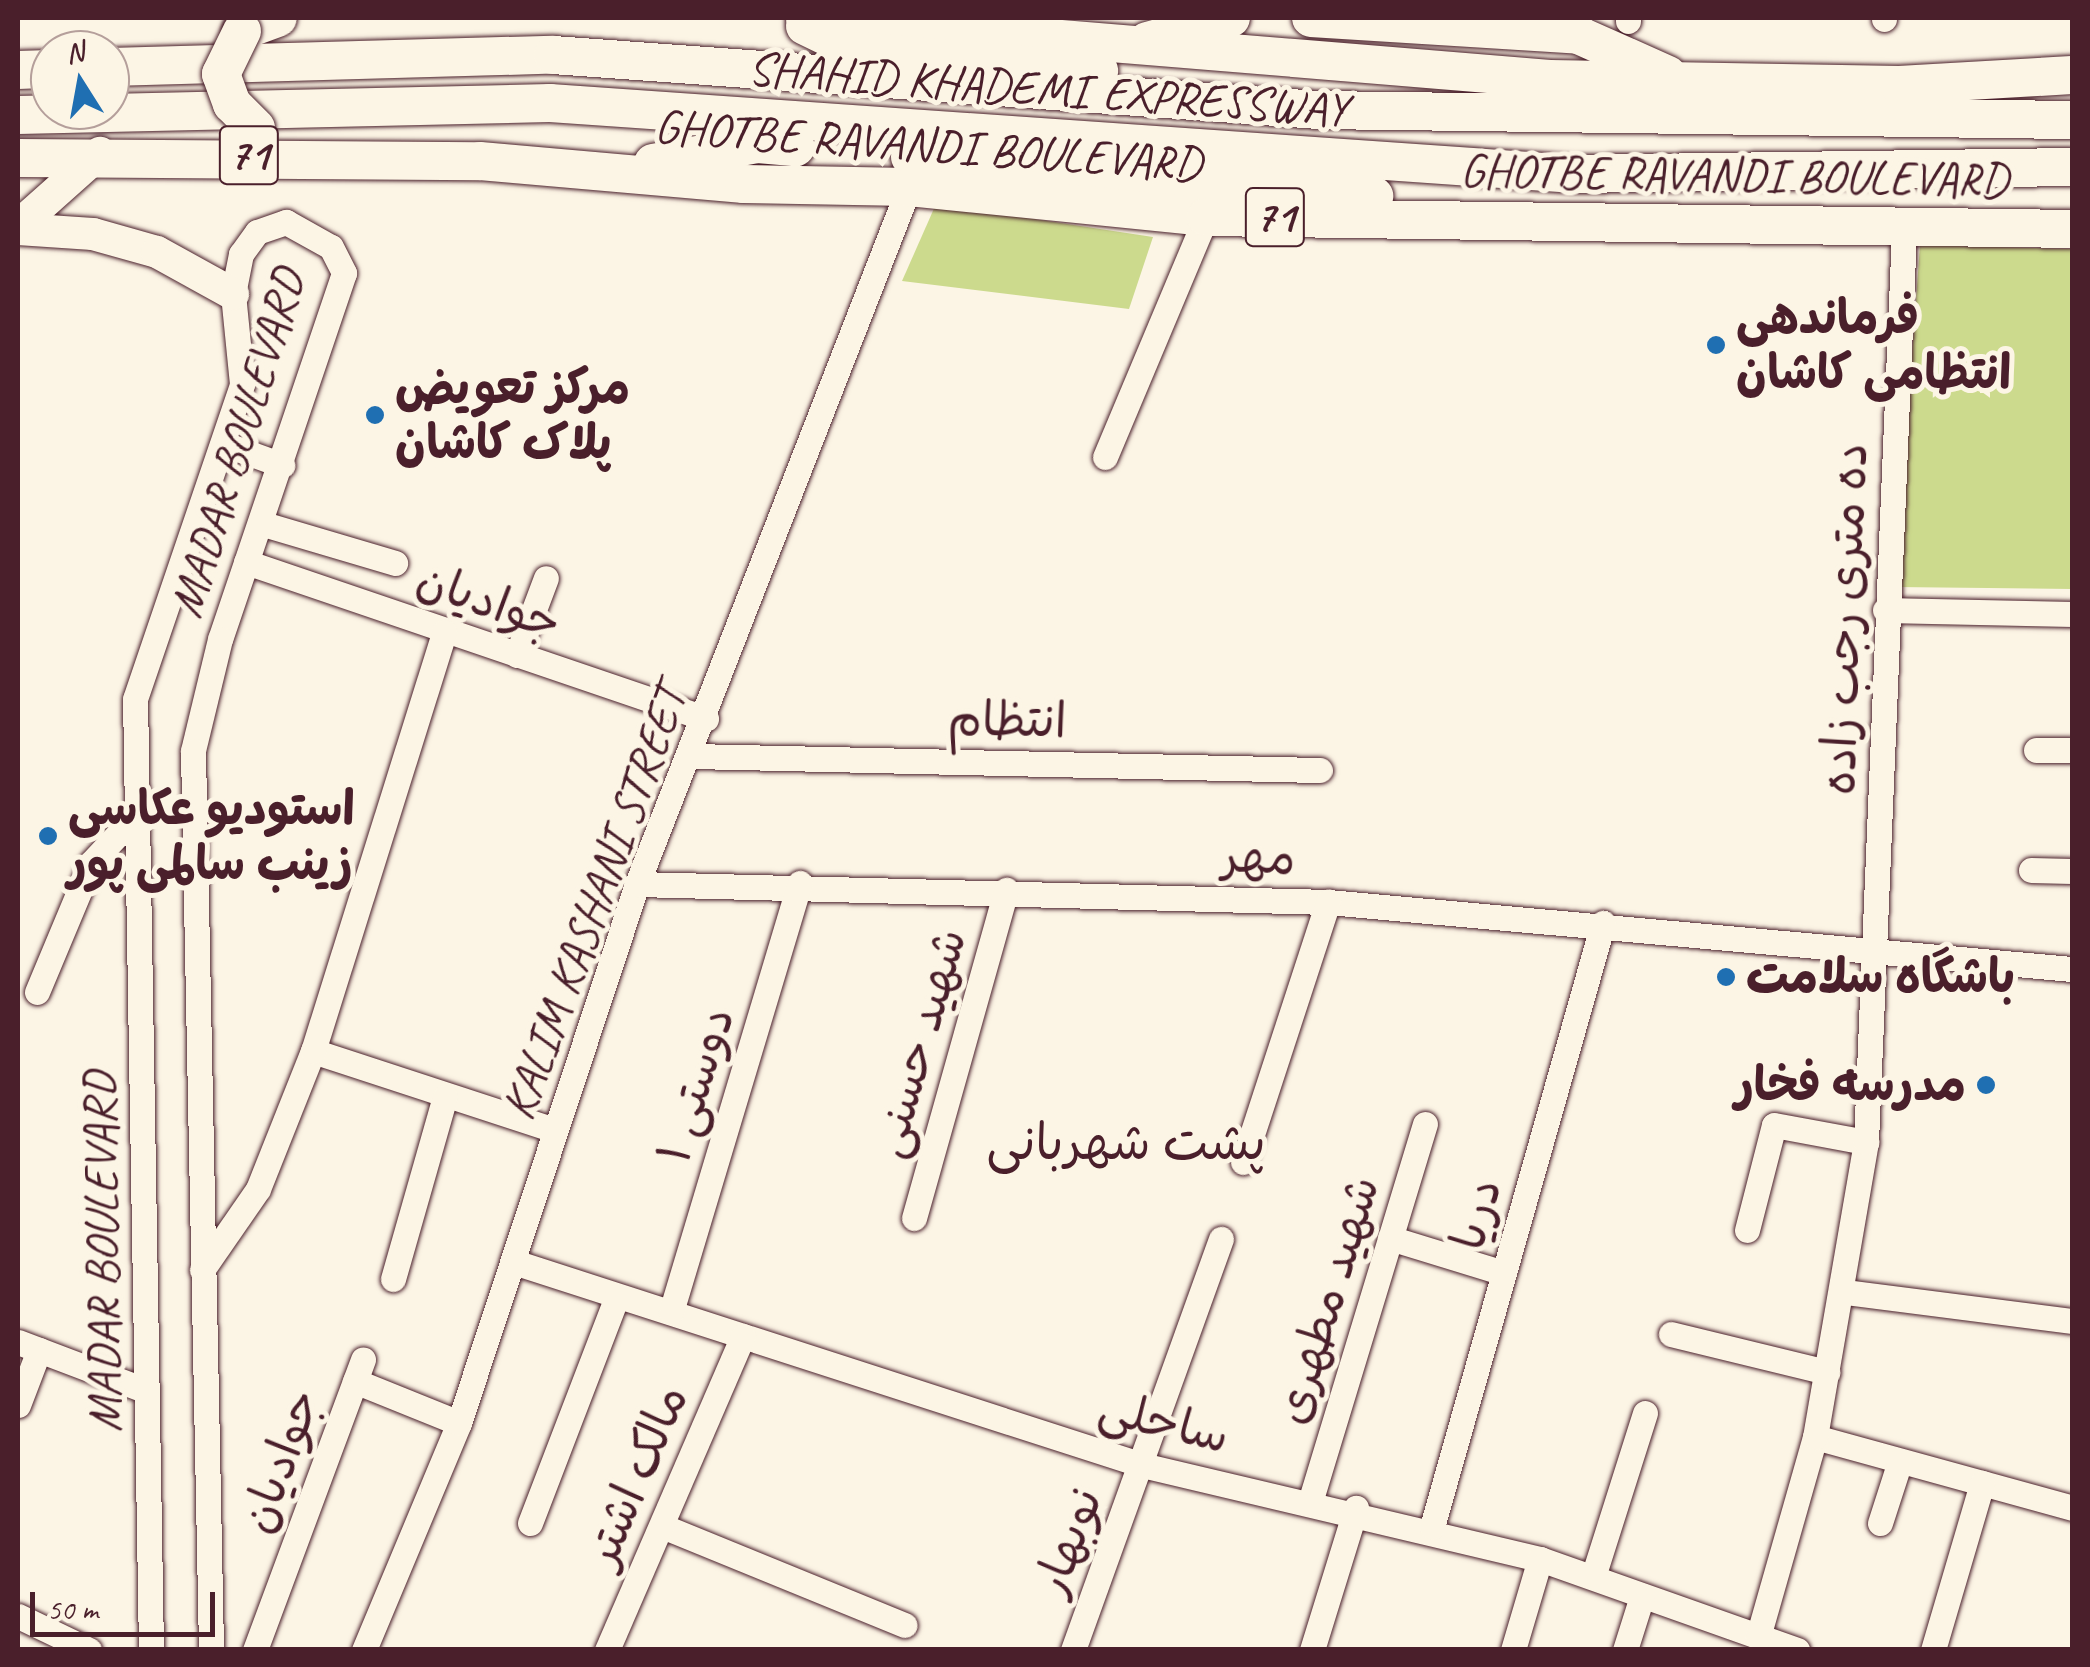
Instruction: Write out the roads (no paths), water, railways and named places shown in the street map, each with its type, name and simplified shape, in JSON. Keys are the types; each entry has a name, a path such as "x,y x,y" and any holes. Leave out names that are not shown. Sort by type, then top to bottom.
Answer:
{"highway":[{"path":"278,18 242,32 221,74 232,104 256,128 433,132 480,161"},
{"path":"788,18 857,52 1427,94 1528,116"},
{"name":"GHOTBE RAVANDI BOULEVARD","path":"805,18 956,25 1126,47 1684,82 1898,85 2072,74"},
{"path":"1126,47 1232,18"},
{"path":"1311,18 1579,35"},
{"path":"1540,18 1684,82"},
{"name":"SHAHID KHADEMI EXPRESSWAY","path":"130,66 553,55 1528,116 2072,120"},
{"name":"SHAHID KHADEMI EXPRESSWAY","path":"18,115 550,103 1572,174 2072,167"},
{"path":"606,171 758,144 1460,204 1572,174"},
{"name":"GHOTBE RAVANDI BOULEVARD","path":"18,158 100,152 480,161 909,187 1206,217 1904,232 2072,229"}],"main road":[{"path":"18,227 100,152"},
{"path":"18,227 93,234 156,252 233,294"}],"street":[{"name":"KALIM KASHANI STREET","path":"364,1650 458,1423 638,884 706,720 909,187"},
{"path":"1105,458 1206,217"},
{"name":"MADAR BOULEVARD","path":"151,1650 134,816 136,699 227,444 244,345 233,294 241,254 257,232 286,222 331,247 344,273 246,562 192,751 210,1650"},
{"name":"ده متری رجب زاده","path":"1758,1638 1815,1437 1845,1292 1866,1142 1876,949 1885,610 1904,232"},
{"path":"227,444 282,465"},
{"path":"260,522 395,563"},
{"name":"جوادیان","path":"246,562 706,720"},
{"path":"518,655 546,578"},
{"path":"1885,610 2072,614"},
{"path":"202,1270 258,1189 313,1052 444,632"},
{"path":"2036,750 2072,750"},
{"name":"انتظام","path":"692,756 1320,770"},
{"path":"36,992 59,920 91,863 134,816"},
{"path":"2031,870 2072,871"},
{"name":"مهر","path":"638,884 800,883 1328,902 1603,923 2072,969"},
{"name":"دوستی ۱","path":"671,1312 800,883"},
{"name":"شهید حسنی","path":"914,1218 1006,890"},
{"path":"1243,1162 1328,902"},
{"name":"دریا","path":"1432,1527 1603,923"},
{"path":"313,1052 554,1130"},
{"path":"393,1279 445,1097"},
{"name":"شهید مطهری","path":"1311,1500 1424,1124"},
{"path":"1746,1230 1774,1125 1866,1142"},
{"path":"1390,1238 1504,1274"},
{"name":"نوبهار","path":"1073,1650 1221,1239"},
{"name":"ساحلی","path":"514,1262 1142,1465 1356,1508 1540,1558 1796,1649"},
{"path":"1845,1292 2072,1321"},
{"path":"530,1523 616,1296"},
{"path":"1672,1334 1827,1372"},
{"name":"مالک اشتر","path":"607,1650 743,1336"},
{"path":"18,1405 28,1346 147,1392"},
{"name":"جوادیان","path":"255,1650 359,1370 458,1423"},
{"path":"1593,1577 1645,1413"},
{"path":"1815,1437 2072,1508"},
{"path":"1880,1523 1900,1460"},
{"path":"1933,1650 1982,1483"},
{"path":"1312,1650 1356,1508"},
{"path":"662,1526 905,1625"},
{"path":"1513,1650 1540,1558"},
{"path":"1626,1650 1642,1596"},
{"path":"18,1616 89,1650"}],"place":[{"name":"فرماندهی انتظامی کاشان","path":"1716,345"},
{"name":"مرکز تعویض پلاک کاشان","path":"375,415"},
{"name":"استودیو عکاسی زینب سالمی پور","path":"48,836"},
{"name":"باشگاه سلامت","path":"1726,977"},
{"name":"مدرسه فخار","path":"1986,1085"}],"district":[{"name":"پشت شهربانی","path":"1126,1143"}]}
